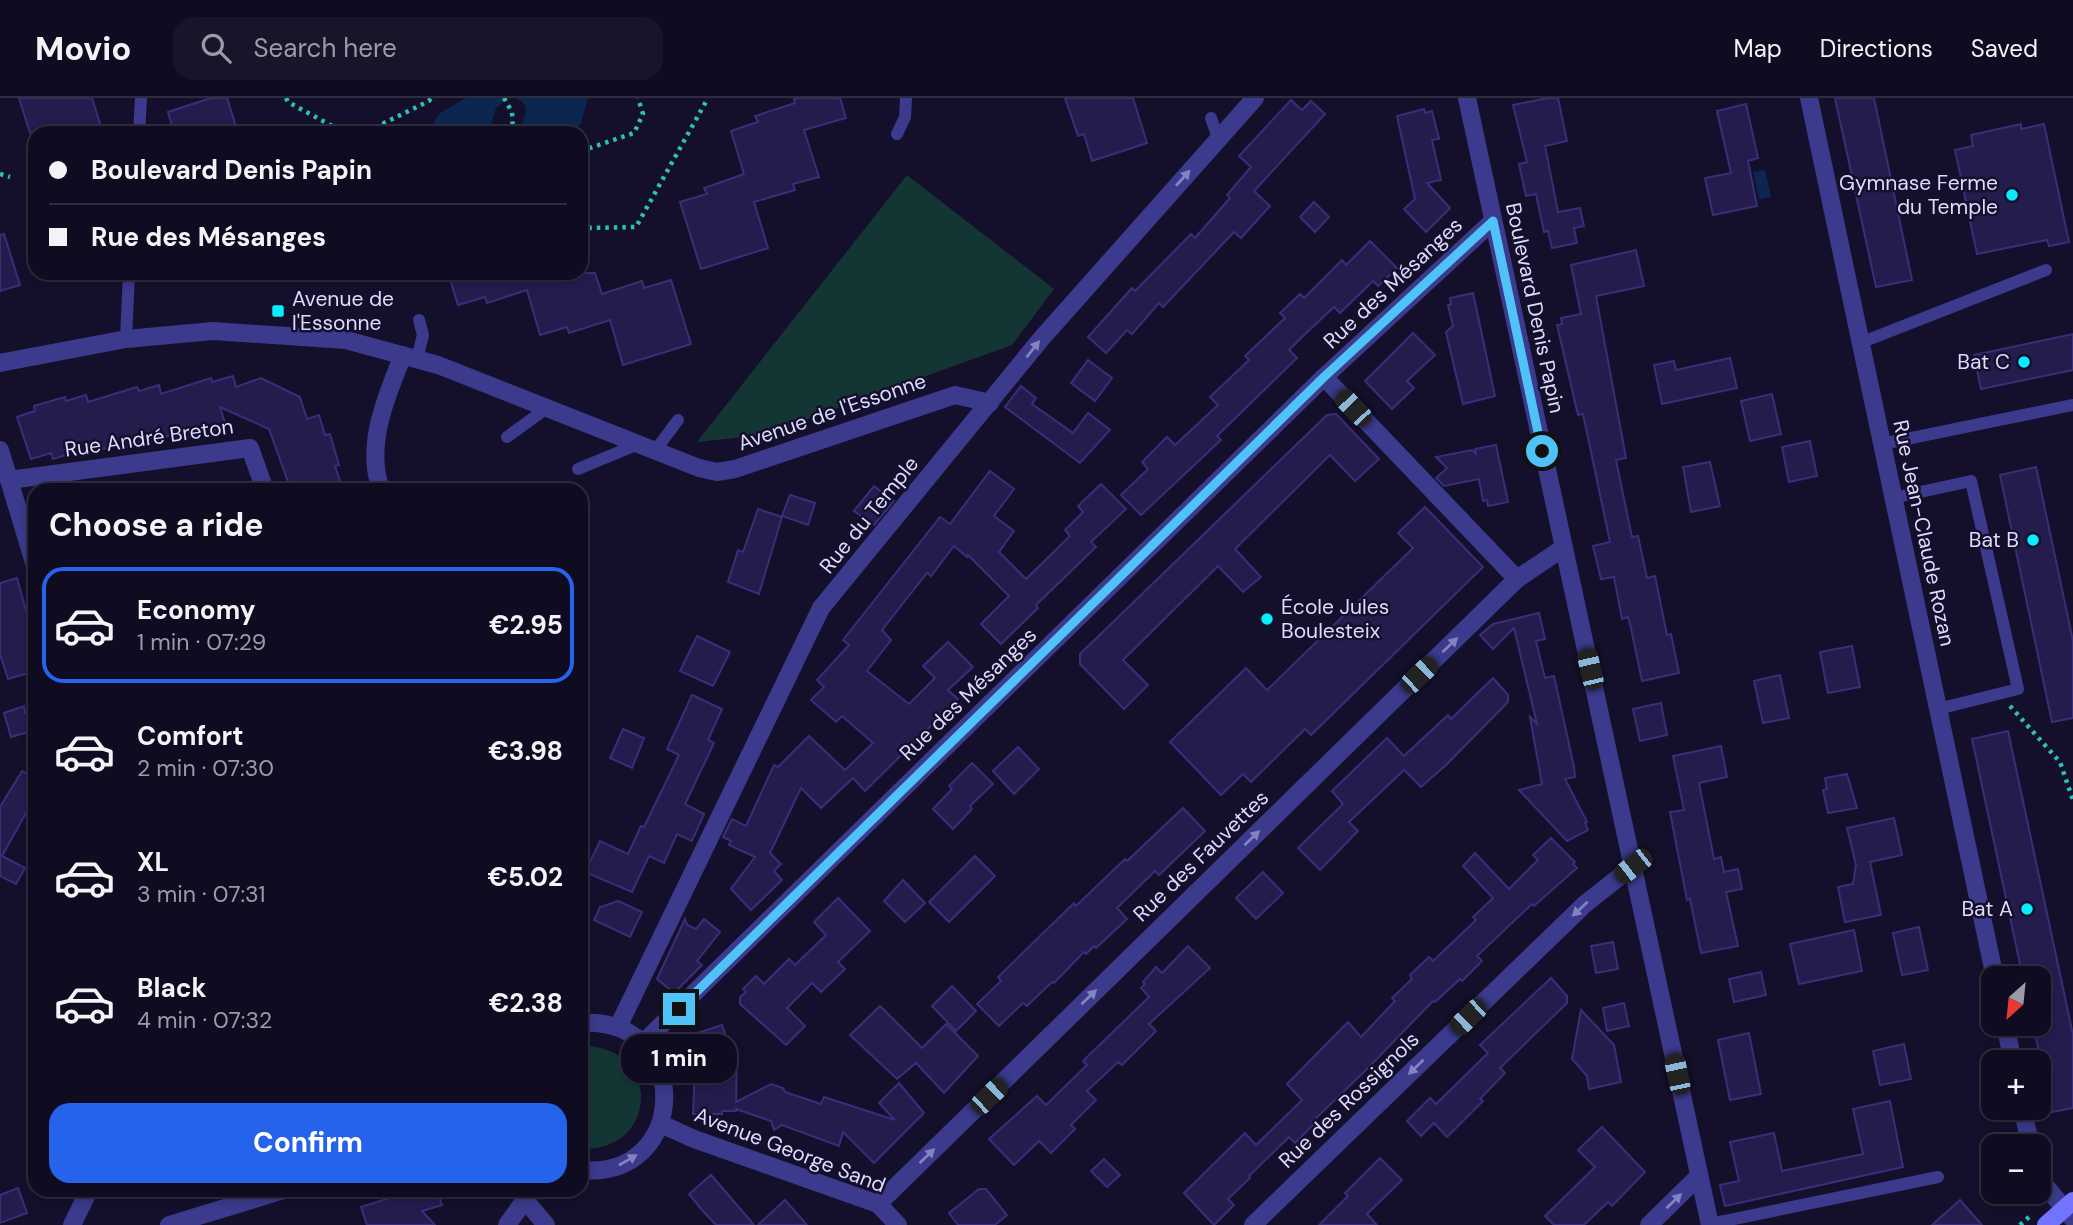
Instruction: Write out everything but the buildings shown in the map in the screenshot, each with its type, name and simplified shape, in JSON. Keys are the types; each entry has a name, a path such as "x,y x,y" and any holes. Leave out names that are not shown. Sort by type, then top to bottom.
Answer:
{"main road":[{"path":"2046,1225 2070,1209"}],"street":[{"name":"Rue du Temple","path":"618,1027 821,608 1041,339 1255,98"},
{"name":"Boulevard Denis Papin","path":"1467,98 1710,1224"},
{"name":"Rue Jean-Claude Rozan","path":"1809,98 1992,966"},
{"name":"Rue des Mésanges","path":"643,1043 1324,377 1493,221"},
{"name":"Avenue de l'Essonne","path":"0,363 126,340 213,331 346,340 438,365 636,445 708,471 726,471 955,395 990,403"},
{"path":"378,483 376,434 390,388 410,357"},
{"name":"Rue des Mésanges","path":"1324,377 1517,579"},
{"name":"Rue André Breton","path":"9,480 250,448 262,483"},
{"path":"0,450 28,543"},
{"name":"Rue des Fauvettes","path":"878,1204 1517,579 1563,548"},
{"name":"Rue des Rossignols","path":"1253,1225 1585,904 1633,866"},
{"path":"588,1023 618,1027 643,1043 658,1063 663,1075 666,1099 661,1124 648,1146 628,1161 603,1170 588,1170"},
{"name":"Avenue George Sand","path":"661,1124 694,1139 878,1204 898,1225"},
{"path":"1649,1225 1699,1176"},
{"path":"2051,1191 2070,1209"},
{"path":"72,1225 86,1197"},
{"path":"169,1225 261,1197"},
{"path":"508,1225 527,1197"},
{"path":"529,1197 546,1225"}],"lane":[{"path":"139,126 141,98"},
{"path":"897,134 905,117 906,98"},
{"path":"1212,118 1218,138"},
{"path":"1860,343 2046,271"},
{"path":"126,340 130,280"},
{"path":"410,357 423,335 419,320"},
{"path":"1882,444 2073,405"},
{"path":"507,437 547,408"},
{"path":"654,452 678,420"},
{"path":"578,469 636,445"},
{"path":"1893,498 1971,481 2018,689 1938,709"},
{"path":"1710,1224 1938,1177"}],"path":[{"path":"286,98 288,102 332,126"},
{"path":"384,126 384,123 431,98"},
{"path":"504,98 509,104 512,126"},
{"path":"588,149 634,133 643,114 638,98"},
{"path":"588,226 636,227 708,98"},
{"path":"0,174 10,177"},
{"path":"2000,694 2060,762 2073,800"}],"green space":[{"path":"907,175 1054,289 1012,345 763,435 697,442"},
{"path":"588,1047 607,1050 626,1062 637,1078 641,1098 637,1117 626,1133 607,1145 588,1148"}],"water":[{"path":"466,98 516,98 506,99 496,108 491,126 432,126 440,113"},
{"path":"516,98 588,98 579,126 523,126 526,109 522,101"},
{"path":"1765,170 1771,197 1759,199 1753,172"}],"place":[{"name":"Gymnase Ferme du Temple","path":"2012,195"},
{"name":"Avenue de l'Essonne","path":"278,311"},
{"name":"Bat C","path":"2024,362"},
{"name":"Bat B","path":"2033,540"},
{"name":"École Jules Boulesteix","path":"1267,619"},
{"name":"Bat A","path":"2027,909"}],"route":[{"path":"679,1009 1324,377 1493,221 1542,451"}]}
